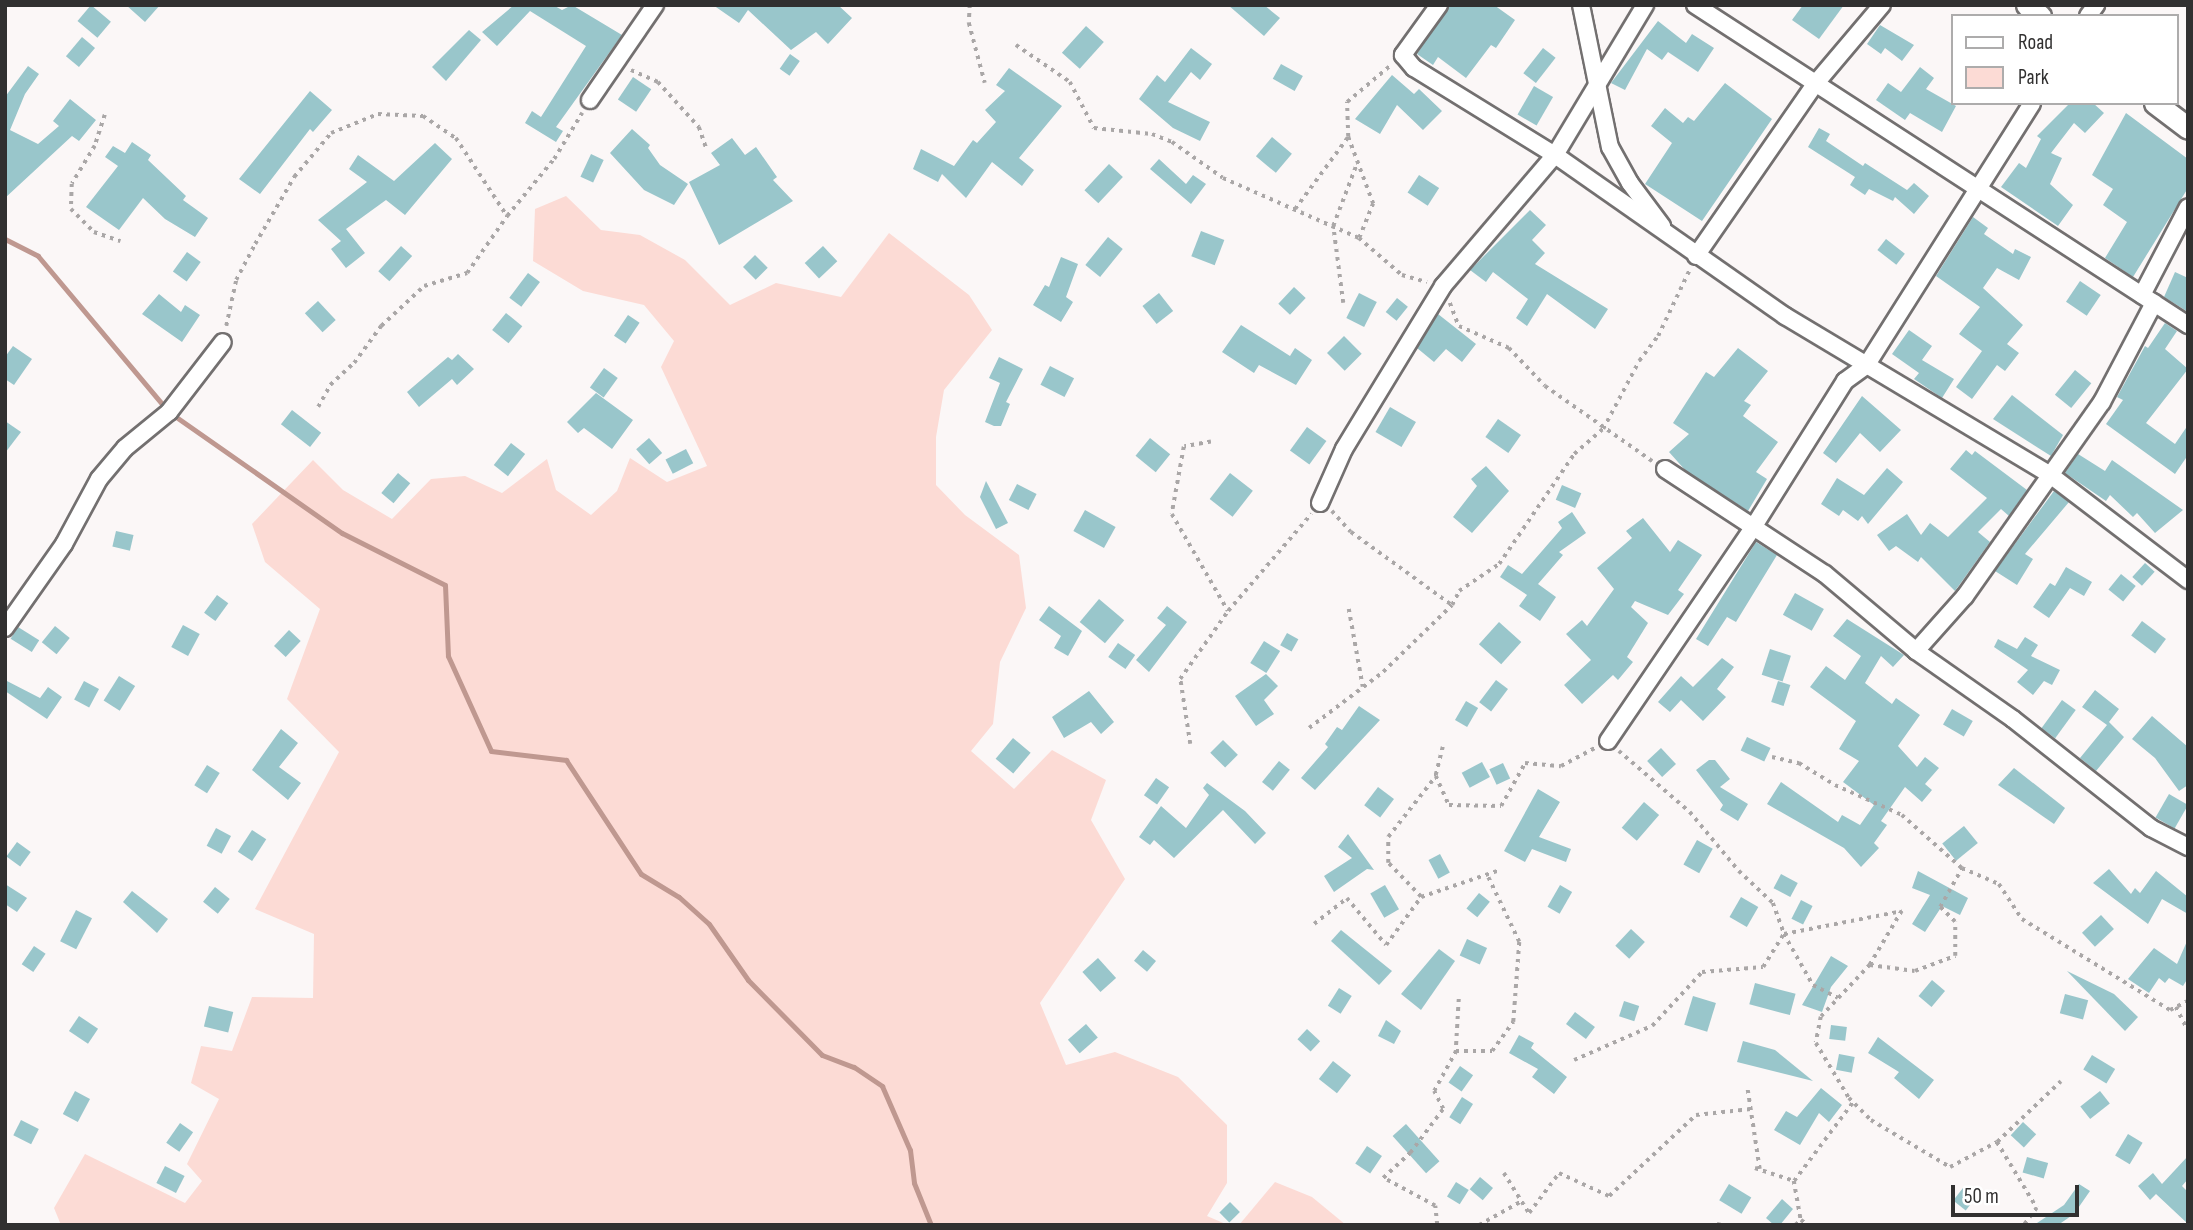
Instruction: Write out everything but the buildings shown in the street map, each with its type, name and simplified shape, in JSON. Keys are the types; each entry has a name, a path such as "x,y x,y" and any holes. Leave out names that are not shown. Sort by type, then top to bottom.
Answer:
{"street":[{"path":"590,100 655,5"},
{"path":"1438,5 1403,55 1414,68 1555,155 1696,256 1866,366 2049,474 2188,580"},
{"path":"1581,5 1596,89 1611,147 1630,183 1672,239"},
{"path":"1321,503 1345,449 1443,286 1555,155 1645,5"},
{"path":"1695,5 2188,325"},
{"path":"1696,256 1815,83 1882,5"},
{"path":"1608,741 1754,526 1845,381 1866,366 1981,191 2031,105"},
{"path":"2158,105 2188,128"},
{"path":"1916,651 1965,596 2102,402 2188,207"},
{"path":"5,628 64,544 99,480 125,448 169,412 223,342"},
{"path":"1665,469 1697,494 1754,526 1825,575 1916,651 2013,719 2151,828 2188,847"}],"path":[{"path":"970,5 969,23 985,83"},
{"path":"1016,45 1070,82 1094,128 1152,134 1223,178 1359,238 1402,275 1443,286 1459,326 1509,348 1545,386 1603,429 1665,469"},
{"path":"1359,238 1373,204 1348,137 1347,102 1403,55"},
{"path":"616,64 658,82 698,127 707,150"},
{"path":"318,407 330,385 354,363 381,326 425,286 467,273 554,159 590,100"},
{"path":"223,342 236,280 293,177 331,133 378,114 423,116 456,138 508,216"},
{"path":"105,115 94,146 72,184 71,209 94,232 120,241"},
{"path":"1295,209 1348,137"},
{"path":"1343,303 1333,226 1357,162"},
{"path":"1309,728 1363,687 1452,606 1459,591 1499,564 1574,453 1603,429 1639,361 1658,336 1696,256"},
{"path":"1210,442 1184,447 1172,514 1228,611"},
{"path":"1190,744 1180,679 1228,611 1321,503 1351,532 1452,606"},
{"path":"1349,609 1363,687"},
{"path":"1436,776 1449,805 1502,806 1525,763 1561,766 1608,741 1690,812 1739,871 1773,903 1784,934 1813,985 1838,998"},
{"path":"1421,897 1388,863 1388,837 1436,776 1443,747"},
{"path":"1772,757 1799,763 1902,815 1962,868 1999,884 2022,919 2170,1010 2188,1002"},
{"path":"1870,965 1915,971 1955,956 1955,922 1940,907 1962,868"},
{"path":"1314,924 1347,898 1386,945 1421,897 1500,870"},
{"path":"1456,1051 1492,1051 1513,1022 1519,942 1486,873"},
{"path":"1574,1060 1652,1026 1702,972 1763,967 1784,934 1902,911 1870,965 1821,1017 1816,1043 1853,1102 1871,1120 1950,1167 1997,1142 2060,1081"},
{"path":"1437,1225 1434,1206 1383,1178 1410,1153 1443,1109 1434,1091 1456,1051 1459,999"},
{"path":"2176,1007 2188,1031"},
{"path":"1748,1090 1758,1168 1794,1181"},
{"path":"1808,1225 1801,1220 1794,1181 1853,1102"},
{"path":"1504,1173 1529,1213 1559,1173 1609,1196 1696,1115 1751,1109"},
{"path":"1997,1142 2037,1208 2024,1225"},
{"path":"1479,1225 1522,1201"},
{"path":"1795,1225 1801,1220"}],"green space":[{"path":"566,196 601,230 640,235 685,260 730,305 776,283 841,297 889,233 969,295 992,330 944,390 936,437 936,485 965,515 1019,555 1026,608 1000,662 993,724 971,751 1014,789 1052,750 1106,780 1091,820 1125,879 1040,1003 1066,1065 1115,1052 1178,1077 1227,1125 1227,1183 1207,1216 1228,1225 61,1225 54,1208 85,1154 185,1203 202,1181 187,1164 219,1099 191,1083 201,1046 232,1051 252,997 313,998 314,934 255,909 339,752 287,699 320,609 265,562 252,524 313,460 343,490 392,519 431,479 465,476 502,493 547,459 556,490 591,515 617,491 630,458 667,482 707,466 661,367 674,341 644,305 583,291 533,261 535,209"},
{"path":"1275,1182 1312,1197 1346,1225 1239,1225"}],"waterway":[{"path":"5,239 38,256 169,412 342,533 445,585 448,656 491,751 566,760 641,874 679,897 709,924 748,980 822,1055 854,1067 882,1086 910,1150 914,1183 931,1225"}]}
